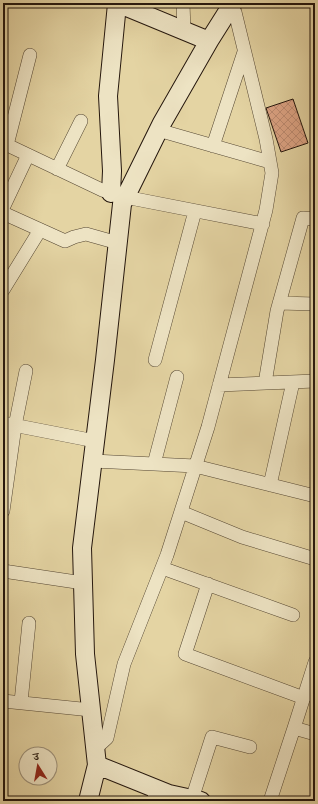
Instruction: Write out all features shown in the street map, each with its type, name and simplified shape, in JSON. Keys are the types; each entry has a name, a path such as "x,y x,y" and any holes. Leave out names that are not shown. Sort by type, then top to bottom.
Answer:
{"street":[{"path":"88,801 96,757 85,654 82,548 122,204 118,195 112,171 108,96 117,3 209,41"},
{"path":"183,3 184,31"},
{"path":"96,757 107,738 124,664 162,568 208,426 266,210 272,173 266,139 235,12 231,6 118,195"},
{"path":"213,146 244,52"},
{"path":"30,55 5,144 102,190 118,195 263,224"},
{"path":"57,169 81,121"},
{"path":"158,130 270,162"},
{"path":"3,208 28,155"},
{"path":"155,360 195,210"},
{"path":"3,213 65,241 74,236 86,234 118,243"},
{"path":"265,383 279,304 303,218 315,219"},
{"path":"3,290 40,230"},
{"path":"279,304 315,304"},
{"path":"3,511 9,424 26,371"},
{"path":"154,464 177,377"},
{"path":"219,385 315,381"},
{"path":"270,485 293,382"},
{"path":"9,424 95,441"},
{"path":"93,461 195,466 315,496"},
{"path":"181,512 242,537 315,559"},
{"path":"162,568 293,615"},
{"path":"3,571 83,583"},
{"path":"208,584 185,654 304,698"},
{"path":"21,702 29,623"},
{"path":"270,801 315,662"},
{"path":"3,701 91,710"},
{"path":"294,728 315,734"},
{"path":"96,757 155,795 169,794 196,800 212,737 250,747"}],"building":[{"path":"293,99 308,143 281,152 266,108"}]}
